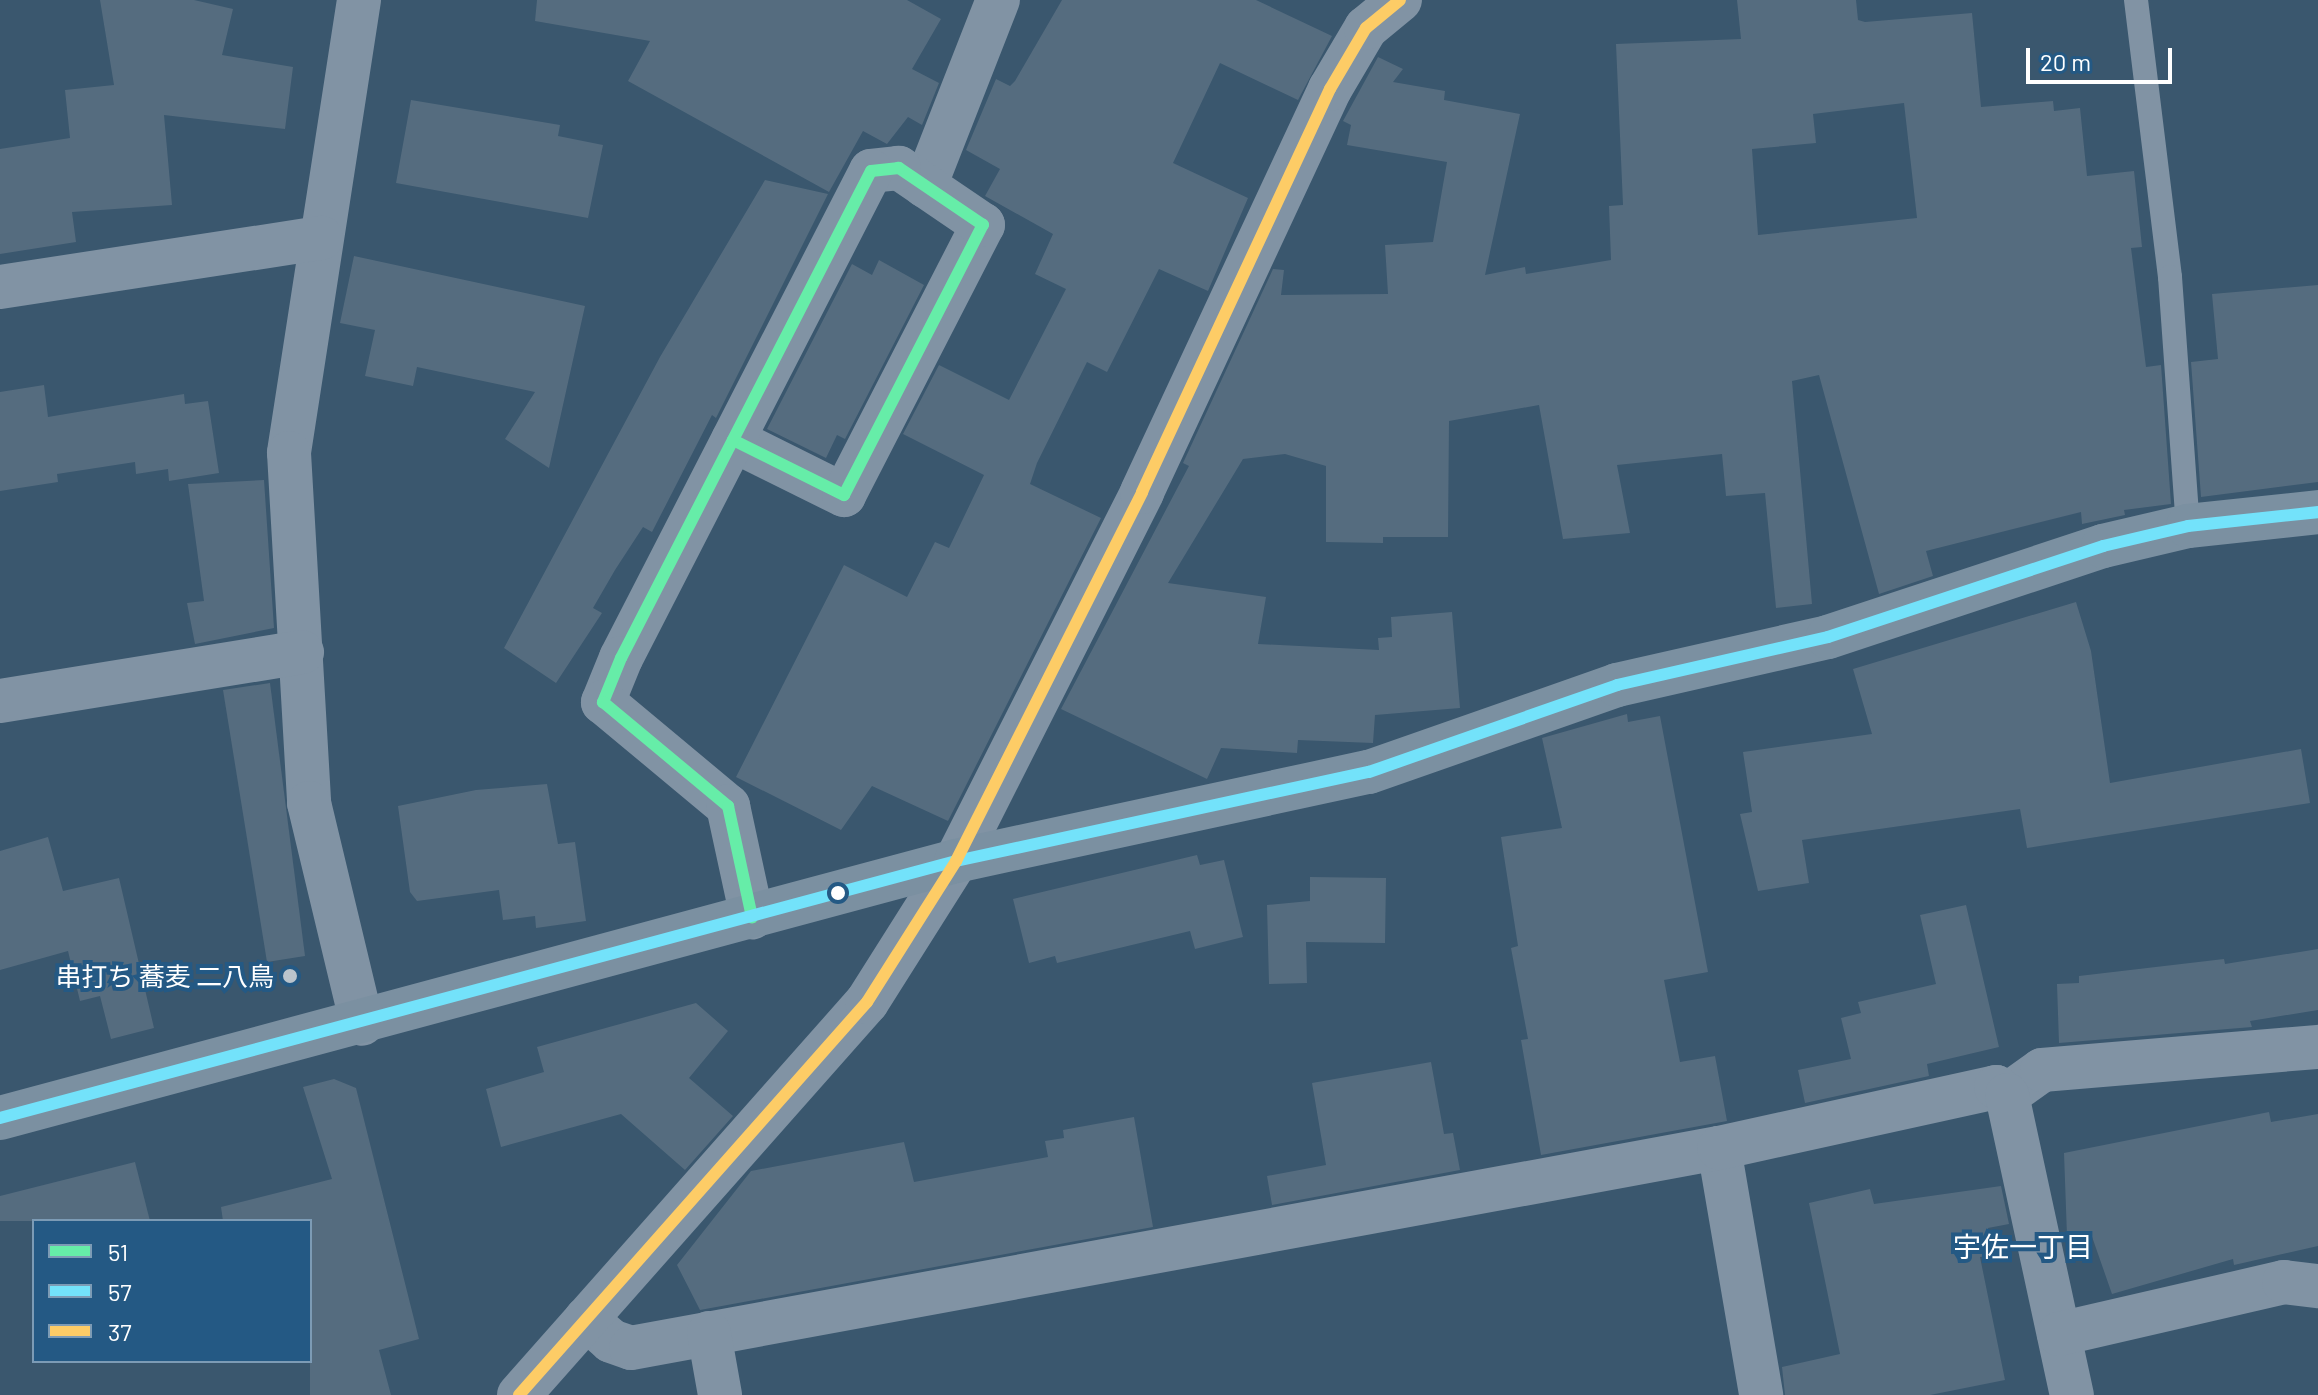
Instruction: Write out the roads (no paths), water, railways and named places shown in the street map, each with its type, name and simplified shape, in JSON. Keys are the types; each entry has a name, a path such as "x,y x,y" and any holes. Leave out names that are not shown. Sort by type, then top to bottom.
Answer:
{"street":[{"path":"359,0 289,453 309,803 362,1024"},
{"path":"925,186 998,0"},
{"path":"519,1395 867,1002 956,861 1142,492 1330,89 1366,28 1400,0"},
{"path":"733,440 844,495 983,225 899,168 871,171 733,440 603,702 728,806 752,917"},
{"path":"0,287 321,238"},
{"path":"0,1118 362,1024 956,861 1369,772 1617,685 1828,637 2103,546 2188,526 2318,512"},
{"path":"0,701 302,652"},
{"path":"2007,1095 2042,1070 2318,1047"},
{"path":"586,1319 611,1341 631,1348 1719,1148 1996,1087 2007,1095 2072,1395"},
{"path":"1719,1148 1755,1394"},
{"path":"2059,1334 2284,1282 2318,1286"},
{"path":"709,1333 720,1395"}],"lane":[{"path":"2136,0 2170,277 2188,526"}],"place":[{"name":"串打ち 蕎麦 二八鳥","path":"290,976"}],"district":[{"name":"宇佐一丁目","path":"2023,1246"}]}
